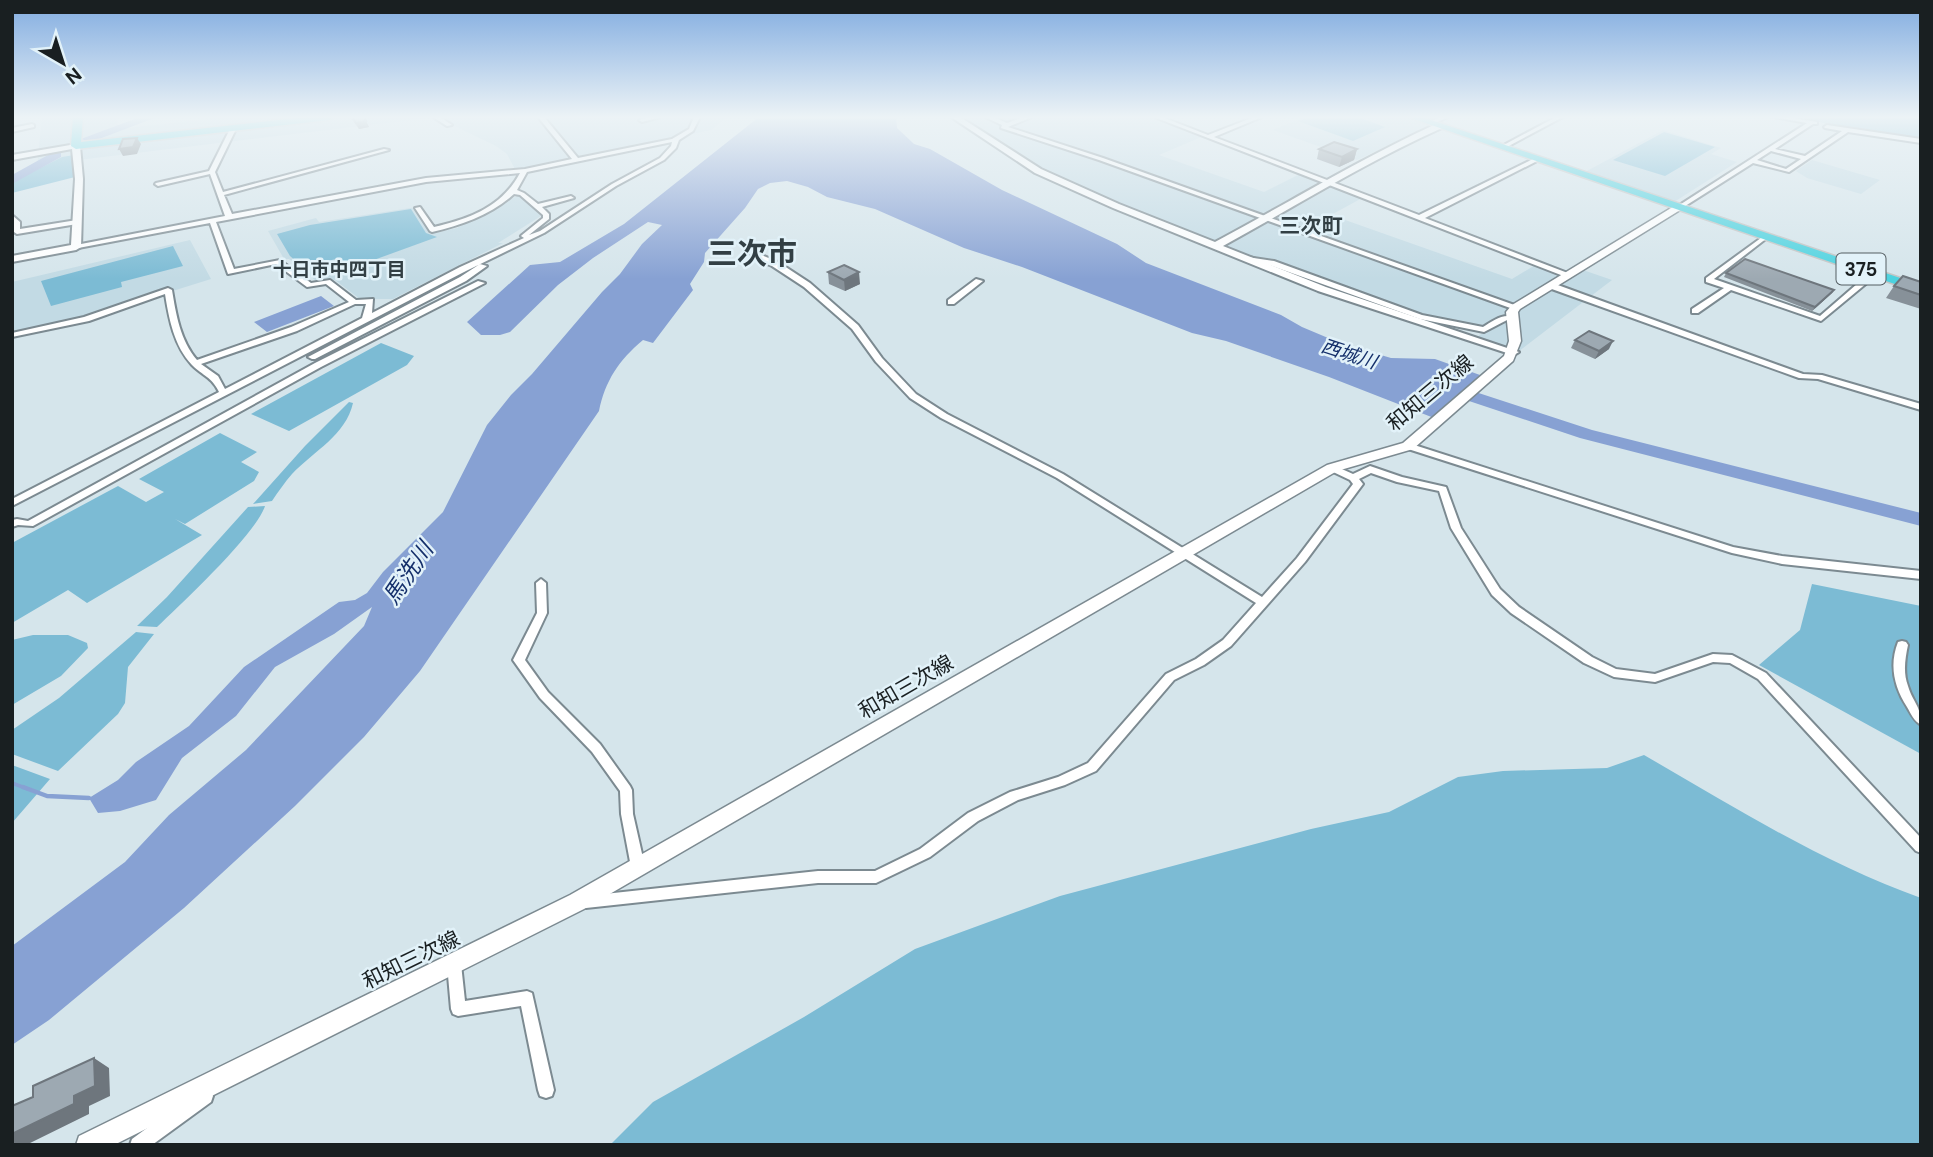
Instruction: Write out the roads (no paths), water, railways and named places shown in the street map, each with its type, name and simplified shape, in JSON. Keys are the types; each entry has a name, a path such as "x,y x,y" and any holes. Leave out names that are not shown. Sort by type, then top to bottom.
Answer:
{"highway":[{"name":"375","path":"1572,171 1921,289"}],"main road":[{"path":"1514,352 1514,313 1569,275 1679,207"},
{"name":"和知三次線","path":"88,1145 577,902 1332,468 1349,460 1394,452 1412,443 1514,352"}],"street":[{"path":"76,247 78,171"},
{"path":"221,194 307,171"},
{"path":"418,208 432,230 478,214 513,191 524,171"},
{"path":"12,259 426,180 524,171"},
{"path":"12,503 365,320 577,215 614,185 640,171"},
{"path":"1038,171 1247,259 1366,304 1514,352"},
{"path":"1130,171 1265,218 1514,313"},
{"path":"1300,171 1569,275"},
{"path":"1215,246 1351,171"},
{"path":"1419,218 1513,171"},
{"path":"1679,207 1737,171"},
{"path":"158,184 212,172 229,216"},
{"path":"312,357 463,279 546,219 546,214 538,206 513,191"},
{"path":"538,206 571,198"},
{"path":"12,217 17,222 18,232 77,222"},
{"path":"212,220 231,272 277,262 310,285 327,282 354,302"},
{"path":"1765,237 1709,280 1821,319 1875,273"},
{"path":"754,255 775,264 807,285 855,327 879,360 914,396 944,416 1060,476 1263,602"},
{"path":"1247,259 1271,263 1420,317 1463,327 1484,330 1514,313"},
{"path":"951,302 979,281"},
{"path":"12,524 29,524 318,365 481,283"},
{"path":"1552,286 1802,376 1819,377 1921,407"},
{"path":"1695,311 1729,288"},
{"path":"12,335 86,319 167,290 173,325 195,363 217,378 222,391 226,392"},
{"path":"195,363 294,329 354,302 370,301 365,320"},
{"path":"1412,443 1732,550 1782,560 1921,575"},
{"path":"577,902 818,877 876,877 925,853 973,817 1014,796 1061,781 1092,767 1170,677 1227,643 1301,559 1358,484 1353,478 1332,468"},
{"path":"1353,478 1370,469 1401,480 1443,489 1457,528 1496,592 1515,610 1588,660 1614,673 1655,678 1713,658 1732,659 1762,676 1921,847"},
{"path":"541,583 542,613 519,660 544,695 596,748 626,790 626,814 638,867"},
{"path":"1902,645 1897,672 1907,698 1921,720"},
{"path":"454,964 458,1009 527,998 546,1090"},
{"path":"138,1145 201,1101 222,1079"}],"water":[{"name":"馬洗川","path":"691,171 969,171 1002,190 1117,244 1146,263 1281,315 1340,343 1391,358 1435,359 1480,375 1434,418 1329,377 1226,341 1192,333 1022,267 964,248 875,209 827,197 808,187 787,181 770,183 758,189 745,208 705,253 704,262 690,284 693,290 653,343 643,340 620,363 605,390 599,411 420,671 364,737 295,806 184,908 49,1020 12,1045 12,946 125,862 169,815 246,750 364,626 372,607 334,634 275,667 236,716 182,758 156,800 120,811 98,813 89,798 118,780 136,762 189,726 244,667 339,602 355,600 367,593 383,572 443,512 487,425 620,274 642,244 662,225 648,222 593,258 558,285 510,332 481,335 467,322 530,265 560,262 624,224"},
{"path":"321,296 334,306 267,332 254,322"}],"waterway":[{"path":"12,180 28,171"},
{"name":"西城川","path":"1448,388 1586,434 1921,520"},
{"path":"12,783 28,789"},
{"path":"23,787 47,796 89,798"}],"district":[{"name":"三次町","path":"1311,226"},
{"name":"三次市","path":"752,253"},
{"name":"十日市中四丁目","path":"339,269"}]}
